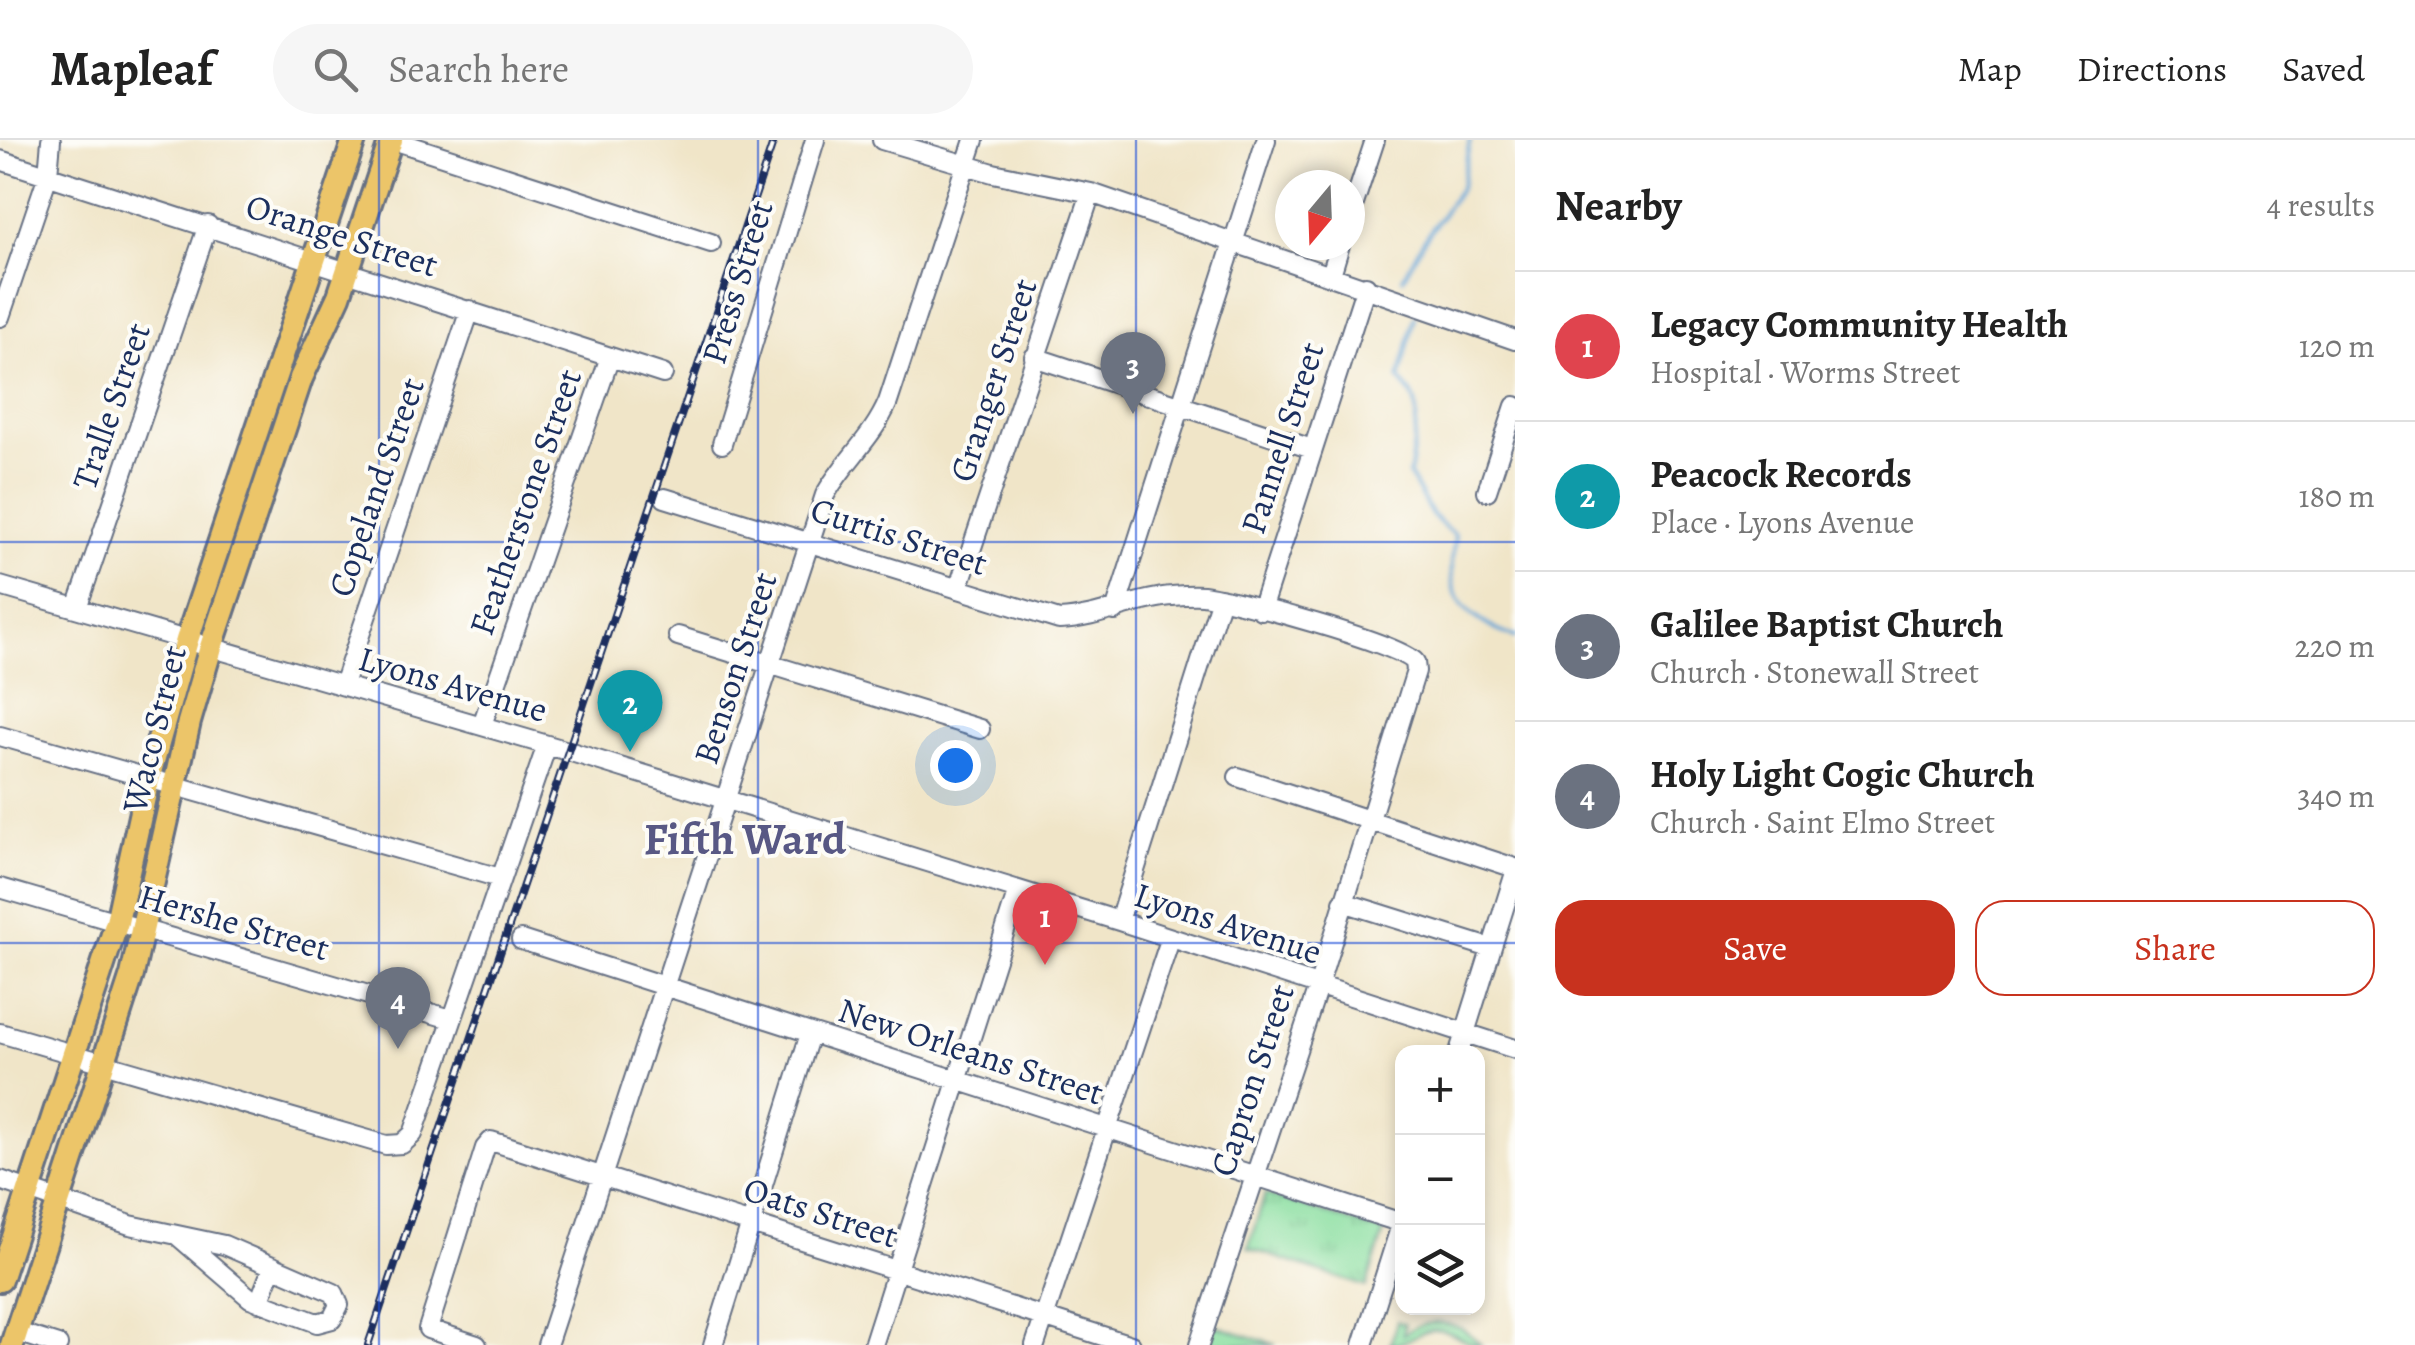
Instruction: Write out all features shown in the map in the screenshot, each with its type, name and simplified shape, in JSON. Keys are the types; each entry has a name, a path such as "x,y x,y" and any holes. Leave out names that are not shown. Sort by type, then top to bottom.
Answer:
{"main road":[{"name":"Waco Street","path":"0,1280 116,922 148,778 187,640 354,140"},
{"name":"Waco Street","path":"15,1338 143,929 210,647 302,378 348,270 392,140"},
{"path":"250,452 274,460"}],"street":[{"path":"0,317 4,290 48,175 51,140"},
{"path":"392,140 712,243"},
{"name":"Press Street","path":"722,444 816,140"},
{"path":"882,140 966,166 1090,193 1515,340"},
{"name":"Benson Street","path":"548,1345 810,542 832,482 876,426 888,402 974,140"},
{"path":"1115,611 1266,140"},
{"path":"1365,172 1376,140"},
{"name":"Orange Street","path":"0,160 662,374"},
{"name":"Granger Street","path":"958,589 1090,193"},
{"name":"Tralle Street","path":"76,608 208,226"},
{"path":"1330,274 1335,260"},
{"name":"Pannell Street","path":"1261,610 1366,286"},
{"name":"Copeland Street","path":"344,685 470,310"},
{"name":"Featherstone Street","path":"482,725 610,357"},
{"path":"1034,357 1312,450"},
{"path":"1487,491 1515,406"},
{"name":"Curtis Street","path":"664,498 1059,620 1115,611"},
{"name":"Lyons Avenue","path":"0,586 482,725 1119,921 1515,1049"},
{"path":"1115,611 1166,596 1199,594 1261,610"},
{"path":"1119,921 1221,598"},
{"name":"Capron Street","path":"1199,1345 1318,987 1416,671 1410,656 1321,624 1261,610"},
{"path":"678,636 980,728"},
{"path":"0,736 500,878"},
{"path":"0,1032 380,1143 402,1144 413,1134 546,746"},
{"path":"1238,777 1515,870 1461,1045"},
{"name":"Hershe Street","path":"0,888 451,1019"},
{"path":"872,1345 1018,890"},
{"path":"1344,902 1490,948"},
{"name":"New Orleans Street","path":"522,940 1395,1220"},
{"path":"1035,1345 1170,940"},
{"path":"713,1345 810,1034"},
{"name":"Oats Street","path":"477,1345 428,1329 490,1141 1131,1345"},
{"path":"0,1180 130,1226 224,1246 274,1266 334,1292 339,1305 332,1320 316,1323 259,1302 226,1281 180,1237"},
{"path":"1364,1345 1401,1225"},
{"path":"259,1302 274,1266"},
{"path":"15,1338 58,1345"}],"green space":[{"path":"1265,1194 1384,1232 1366,1287 1248,1248"},
{"path":"1397,1321 1405,1324 1403,1334 1423,1324 1444,1323 1463,1330 1481,1345 1435,1330 1390,1345"},
{"path":"1214,1325 1276,1345 1208,1345"}],"waterway":[{"path":"1403,278 1461,187 1470,140"},
{"path":"1415,317 1399,379 1412,394 1416,406 1409,475 1432,515 1455,536 1452,580 1460,602 1481,621 1515,637"}],"railway":[{"path":"368,1345 774,140"}],"place":[{"name":"Galilee Baptist Church","path":"1133,414"},
{"name":"Peacock Records","path":"630,752"},
{"name":"Legacy Community Health","path":"1045,965"},
{"name":"Holy Light Cogic Church","path":"398,1049"}],"district":[{"name":"Fifth Ward","path":"745,839"}]}
